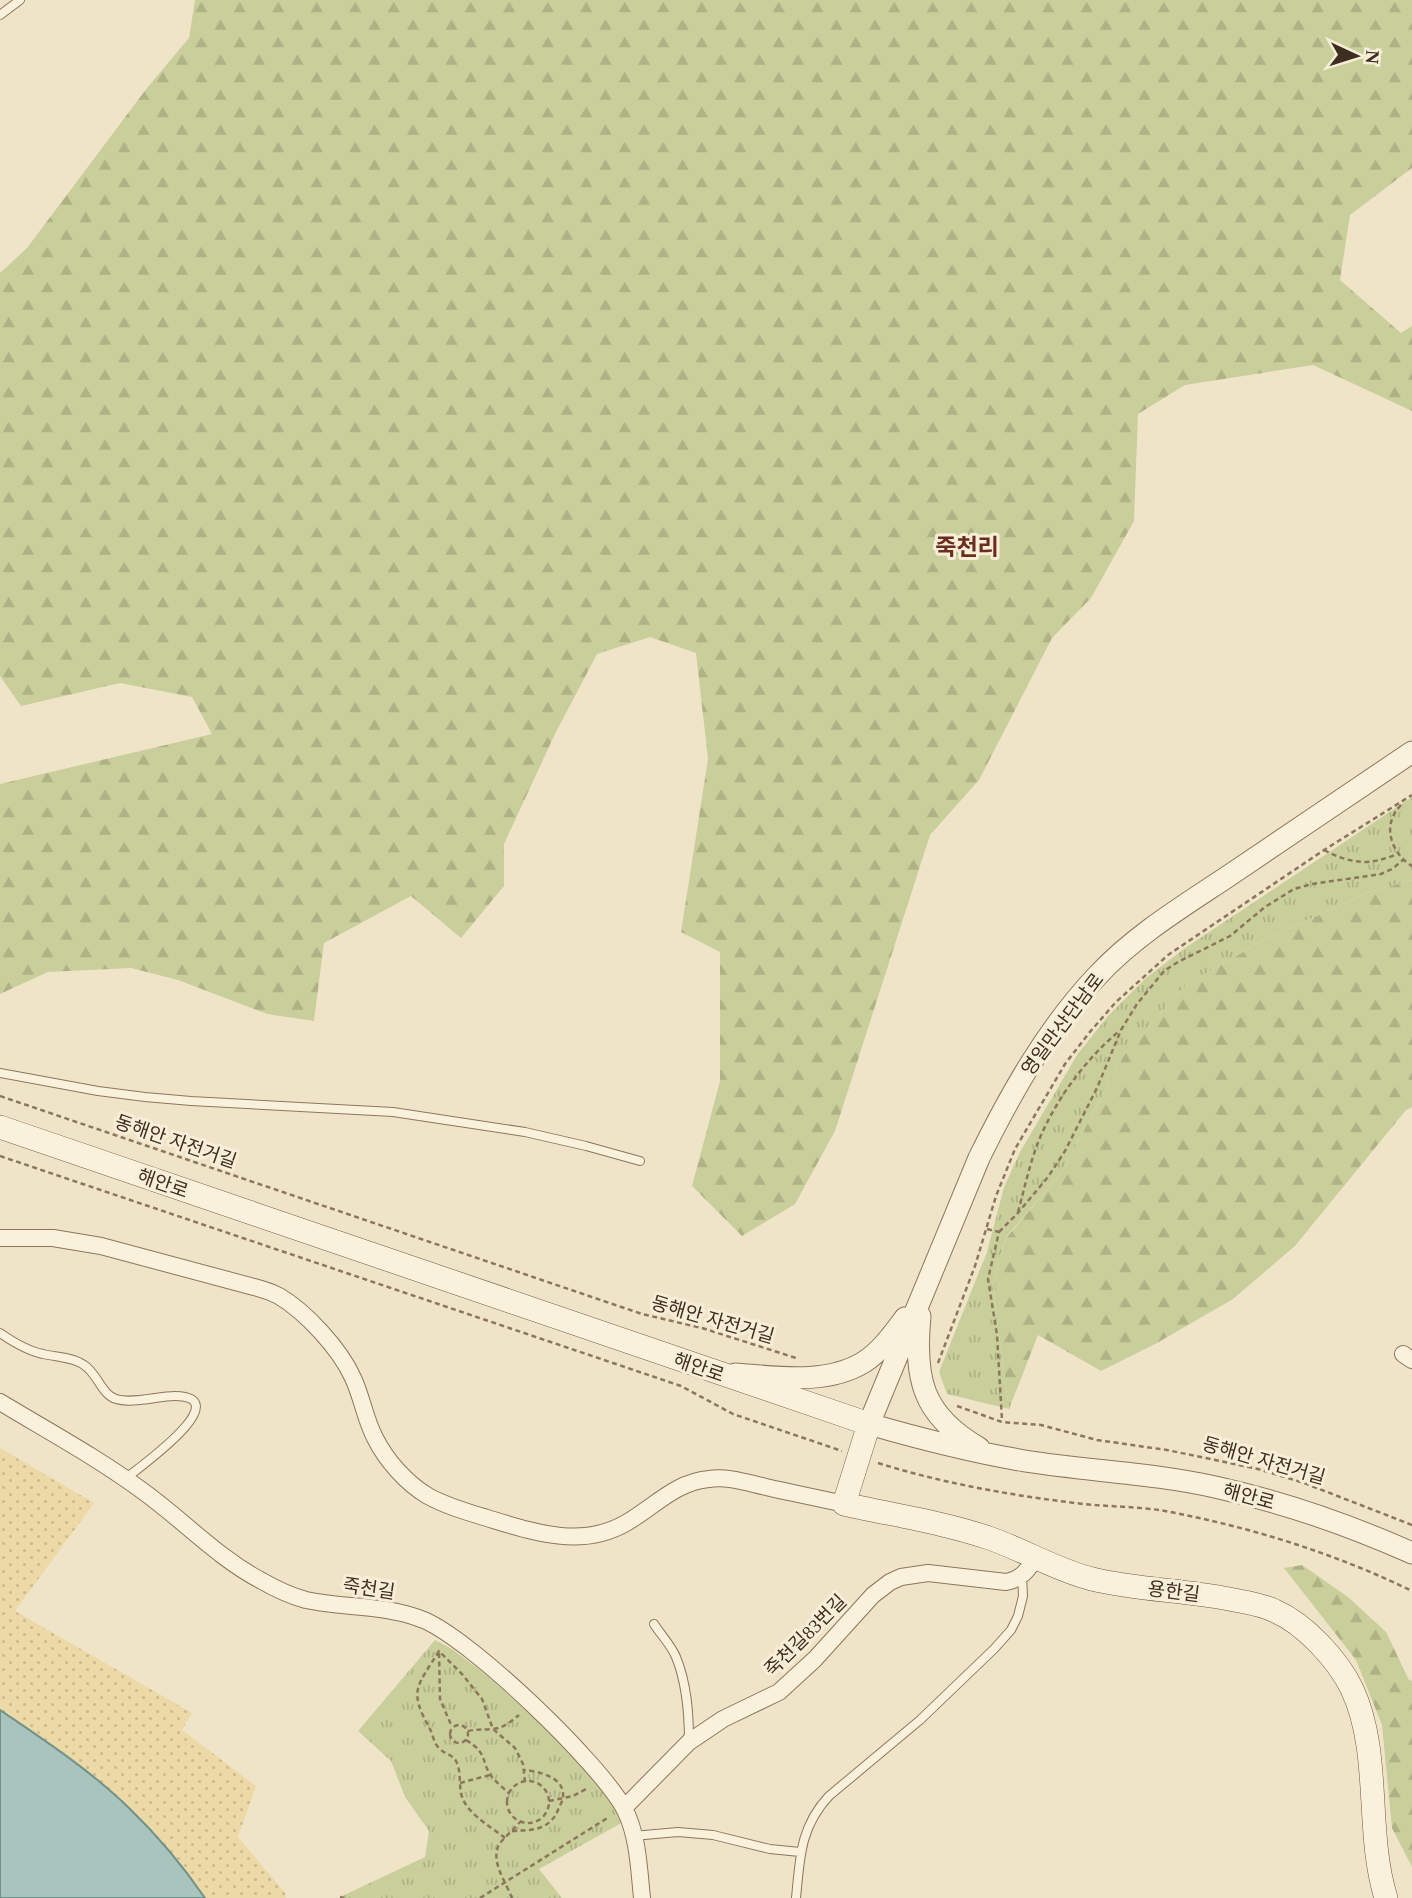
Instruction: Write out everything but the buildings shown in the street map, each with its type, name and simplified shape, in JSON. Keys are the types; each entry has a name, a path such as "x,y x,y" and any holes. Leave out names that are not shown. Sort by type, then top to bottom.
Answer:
{"main road":[{"name":"해안로","path":"0,1127 869,1424"},
{"path":"844,1504 869,1424"},
{"name":"용한길","path":"844,1504 968,1532 1008,1545 1029,1567 1069,1572 1102,1581 1208,1595 1258,1605 1288,1618 1315,1640 1340,1670 1350,1686 1364,1725 1368,1745 1375,1844 1386,1898"}],"street":[{"name":"영일만산단남로","path":"869,1424 979,1158 997,1120 1052,1031 1096,977 1140,937 1412,752"},
{"path":"0,1238 53,1238 101,1246 279,1296 321,1332 344,1360 359,1391 375,1438 402,1476 427,1495 465,1511 548,1535 582,1536 612,1530 682,1486 717,1478 844,1504"},
{"path":"719,1373 797,1378 846,1371 880,1350 922,1297"},
{"path":"922,1297 918,1332 919,1361 921,1379 931,1392 933,1409 964,1439 990,1454"},
{"name":"죽천길","path":"0,1402 125,1479 233,1564 278,1589 306,1600 405,1614 442,1629 532,1705 579,1751 624,1808 633,1836 642,1898"},
{"name":"해안로","path":"869,1424 955,1447 1027,1461 1213,1486 1325,1519 1412,1553"},
{"name":"죽천길83번길","path":"624,1808 689,1742 723,1718 779,1692 816,1659 873,1595 890,1582 901,1577 928,1573 1006,1582 1014,1581 1029,1567"}],"lane":[{"path":"0,15 20,0"},
{"path":"0,1073 145,1097 393,1112 525,1132 640,1161"},
{"path":"0,1333 39,1354 79,1361 95,1373 114,1399 176,1396 187,1397 194,1402 195,1415 181,1433 125,1479"},
{"path":"796,1898 800,1852 805,1833 818,1808 920,1720 1011,1630 1018,1616 1029,1567"},
{"path":"654,1624 676,1656 686,1695 689,1742"},
{"path":"633,1836 668,1832 705,1834 770,1849 800,1852"}],"path":[{"path":"931,1392 934,1373 975,1266 1000,1186 1015,1149 1065,1064 1116,1002 1190,939 1324,850 1412,796"},
{"path":"1406,799 1396,809 1390,834 1397,854 1412,866"},
{"path":"1324,850 1357,862 1372,862 1397,854"},
{"path":"1002,1422 997,1335 988,1279 999,1232 1048,1177 1065,1151 1097,1088 1121,1030 1137,1004 1164,971 1230,936 1279,897 1312,884 1381,874 1403,860"},
{"path":"1017,1214 1038,1144 1053,1111 1088,1060 1121,1030"},
{"name":"동해안 자전거길","path":"0,1096 642,1314 702,1328 802,1360"},
{"path":"987,1229 999,1232"},
{"name":"동해안 자전거길","path":"931,1392 948,1403 1002,1422 1041,1425 1097,1440 1167,1450 1258,1469 1304,1483 1412,1525"},
{"path":"439,1651 482,1699 493,1730"},
{"path":"439,1651 440,1699 452,1727 449,1736 452,1741 461,1743 466,1740 468,1731"},
{"path":"439,1651 416,1694 418,1707 437,1747 455,1758 464,1803 505,1838"},
{"path":"493,1730 513,1720 532,1705"},
{"path":"452,1727 461,1725 468,1731"},
{"path":"468,1731 483,1728 493,1730 515,1748 520,1756 525,1782"},
{"path":"466,1740 480,1749 490,1775 510,1794"},
{"path":"512,1831 544,1826 555,1817 564,1794 552,1778 524,1770"},
{"path":"460,1783 490,1775"},
{"path":"549,1801 563,1799 602,1779"},
{"path":"525,1782 544,1788 549,1801 546,1814 541,1819 527,1823 515,1818 508,1807 510,1794 518,1784 525,1782"},
{"path":"480,1898 624,1808"},
{"path":"512,1898 496,1854 499,1845 520,1822"}],"green space":[{"path":"195,0 1412,0 1412,168 1350,215 1340,280 1401,333 1412,326 1412,411 1313,365 1185,385 1138,414 1134,521 1091,598 1052,638 979,780 930,835 835,1131 795,1204 742,1236 692,1186 720,1081 720,952 681,932 708,759 696,653 650,637 597,654 555,734 504,844 504,886 461,938 411,896 324,943 314,1021 267,1014 178,980 131,968 48,972 0,994 0,784 212,734 192,697 120,683 21,706 0,676 0,273 27,248 147,88 189,38"},
{"path":"1412,797 1412,880 1369,892 1262,941 1186,985 1124,1055 1061,1173 1007,1236 998,1264 994,1298 1009,1409 947,1394 939,1372 987,1252 1004,1187 1020,1152 1077,1055 1108,1016 1146,978 1185,948"},
{"path":"1412,880 1412,1107 1406,1110 1295,1246 1233,1299 1157,1343 1101,1371 1038,1335 1009,1409 994,1298 998,1264 1007,1237 1061,1173 1124,1055 1186,985 1262,941 1369,892"},
{"path":"1302,1565 1348,1597 1386,1632 1409,1680 1412,1681 1412,1867 1392,1828 1382,1725 1356,1660 1284,1568"},
{"path":"435,1640 452,1649 489,1677 573,1753 609,1796 625,1821 539,1869 562,1898 340,1897 425,1857 429,1831 405,1797 391,1761 358,1731"}],"sand":[{"path":"0,1448 94,1503 15,1611 192,1713 182,1730 256,1786 238,1837 286,1894 286,1898 205,1898 160,1840 114,1794 66,1756 0,1710"}],"water":[{"path":"0,1710 66,1756 114,1794 160,1840 205,1898 0,1898"}],"district":[{"name":"죽천리","path":"967,547"}]}
